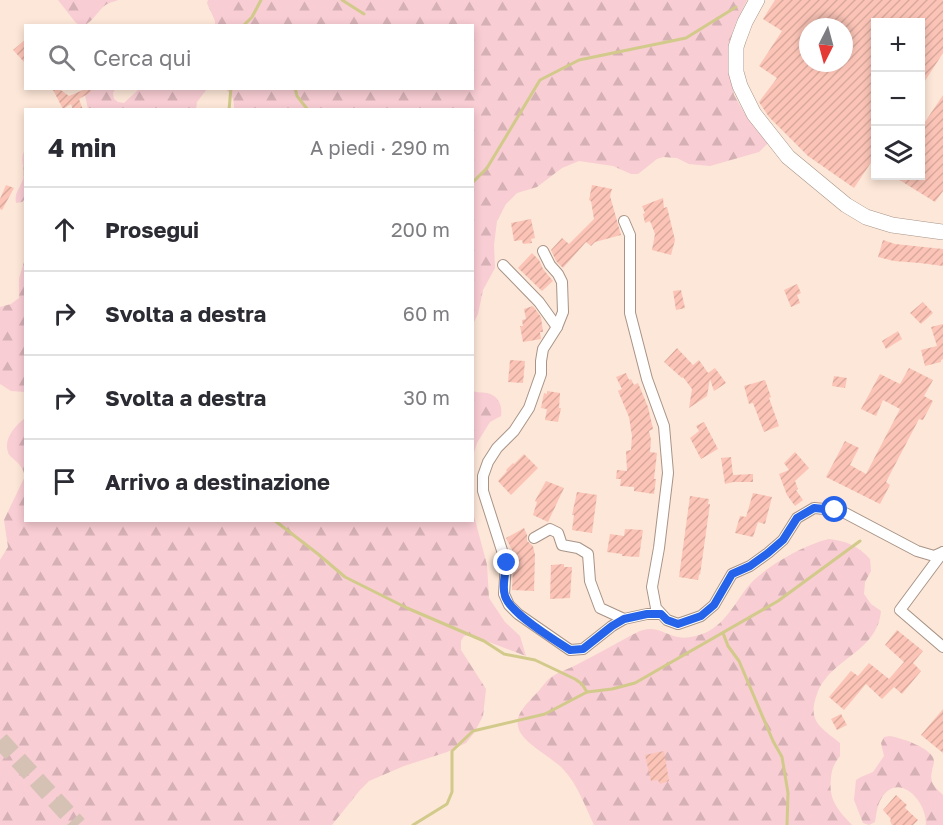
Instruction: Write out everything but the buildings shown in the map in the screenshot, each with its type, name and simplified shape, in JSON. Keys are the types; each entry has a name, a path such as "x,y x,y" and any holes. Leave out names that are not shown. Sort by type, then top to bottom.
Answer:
{"main road":[{"path":"757,0 745,22 736,47 736,72 740,86 754,114 788,157 846,205 866,217 892,225 943,232"}],"street":[{"path":"624,221 630,235 630,313 664,426 668,473 652,588 656,608 661,614 667,620 678,624 701,616 714,605 732,574 750,566 768,553 783,540 797,518 814,508 845,513 917,551 934,556 943,552"},
{"path":"543,251 562,282 563,312 557,327 543,349 541,375 529,408 514,431 497,448 483,476 486,505 507,563 504,594 509,605 518,614 570,650 583,649 624,619 647,614 661,614"},
{"path":"503,265 539,302 557,327"},
{"path":"534,538 550,529 558,533 562,545 578,548 588,554 590,581 600,608 624,619"},
{"path":"943,552 900,610 943,647"}],"green space":[{"path":"58,0 118,0 105,6 86,24 76,23"},
{"path":"208,0 747,0 728,45 728,64 734,95 746,116 768,143 759,152 710,166 689,164 677,158 663,157 638,174 631,174 613,166 579,161 562,168 537,187 517,193 506,204 497,221 494,245 495,268 483,290 474,322 474,108 234,108 230,93 226,90 474,90 474,24 215,24"},
{"path":"82,90 114,90 114,99 124,103 138,90 206,90 197,102 196,108 88,108"},
{"path":"24,171 24,200 16,203 17,193"},
{"path":"24,262 24,392 11,391 0,384 0,307 11,304 19,298 19,278"},
{"path":"474,391 494,396 499,402 501,412 501,416 490,422 477,443 474,453"},
{"path":"24,419 24,474 20,465 9,454 7,447 9,437"},
{"path":"24,478 24,522 474,522 474,516 487,565 489,598 505,622 520,636 526,656 470,635 464,636 461,641 461,650 486,689 483,716 474,733 466,743 447,752 404,766 369,781 332,825 0,825 0,560 8,547 4,520"},
{"path":"829,539 852,545 870,559 871,571 865,582 864,594 871,604 881,611 878,625 871,637 823,682 814,703 817,723 840,743 840,756 831,775 831,793 838,809 852,825 594,825 581,796 568,775 558,764 524,738 520,732 519,715 525,706 553,676 640,631 653,629 684,638 713,629 761,574 800,550"},
{"path":"890,736 916,744 932,756 934,761 932,782 943,795 943,825 926,825 925,815 916,797 901,788 893,788 886,793 879,803 875,822 869,825 863,823 854,800 856,780 873,772 884,756 881,743 884,737"}],"waterway":[{"path":"245,24 252,17 261,0"},
{"path":"342,0 364,14"},
{"path":"474,181 487,168 540,80 579,60 686,38 736,7"},
{"path":"229,108 231,90"},
{"path":"296,90 297,96 306,108"},
{"path":"277,522 345,577 407,608 484,641 504,654 535,660 575,679 587,692"},
{"path":"413,825 447,804 452,792 452,751 473,731 545,714 587,692 635,683 778,601 860,541"},
{"path":"723,633 728,646 739,661 782,757 788,793 787,825"}],"tunnel":[{"path":"0,740 78,825"}],"route":[{"path":"507,563 504,594 509,605 518,614 570,650 583,649 624,619 647,614 661,614 667,620 678,624 701,616 714,605 732,574 750,566 768,553 783,540 797,518 814,508 835,510"}]}
